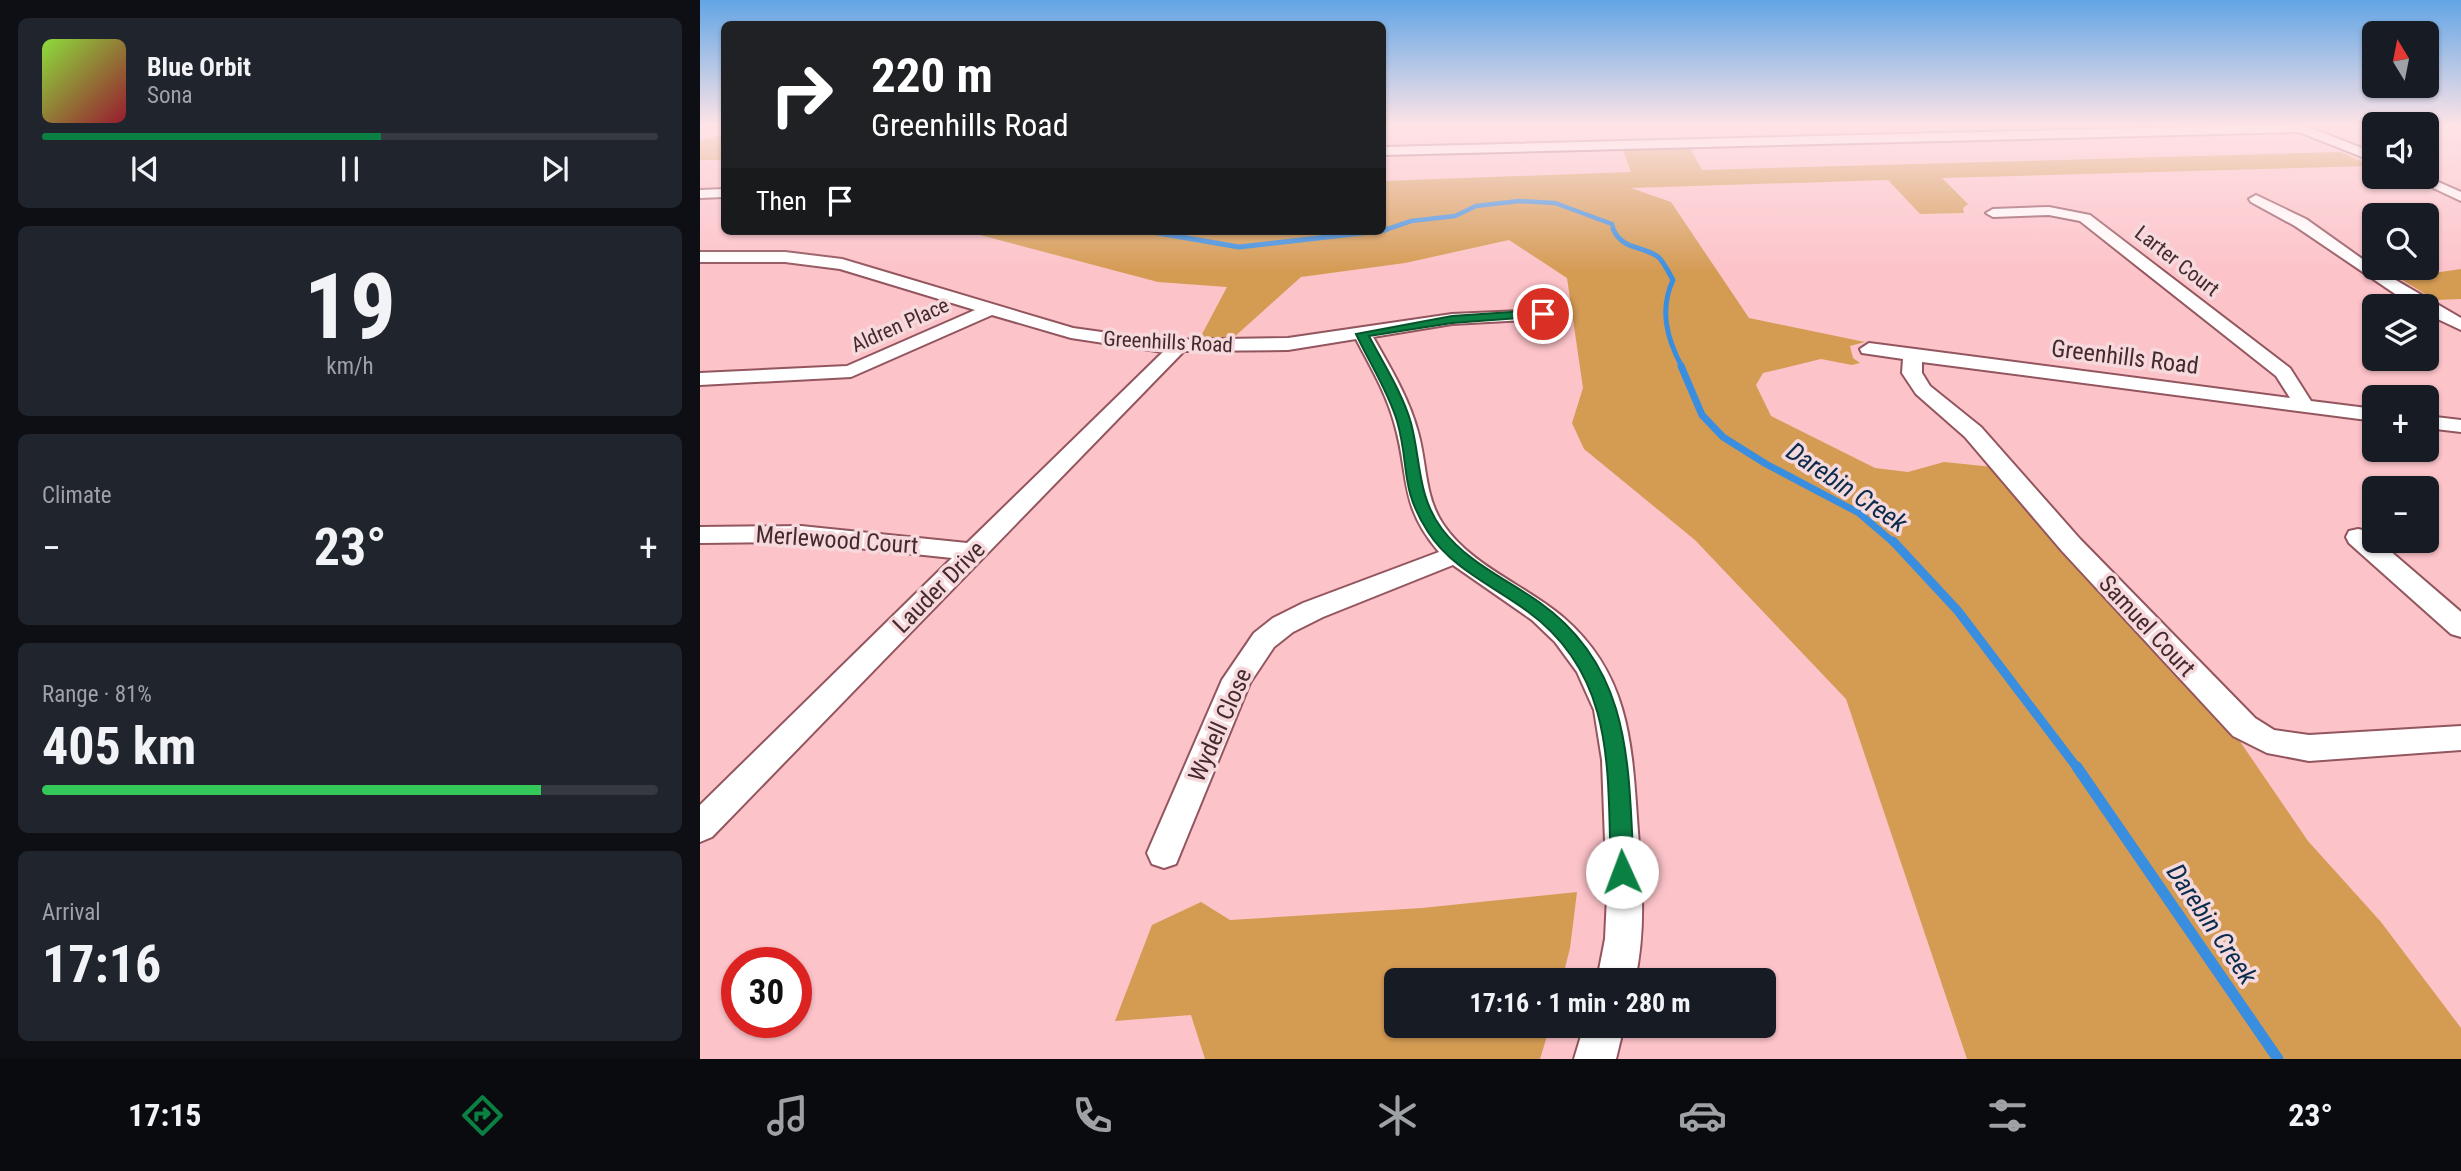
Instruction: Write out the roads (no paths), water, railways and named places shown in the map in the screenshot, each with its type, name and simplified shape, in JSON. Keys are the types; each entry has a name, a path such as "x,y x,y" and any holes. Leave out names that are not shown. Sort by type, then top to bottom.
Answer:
{"street":[{"path":"2439,186 2460,195"},
{"path":"700,194 721,193"},
{"path":"2256,199 2300,219 2369,272 2405,294"},
{"name":"Larter Court","path":"1993,213 2059,211 2085,218 2283,372 2304,406"},
{"name":"Greenhills Road","path":"700,257 761,256 842,264 1094,338 1178,347 1247,347 1362,334 1452,319 1561,313"},
{"name":"Aldren Place","path":"700,379 820,375 851,371 991,309"},
{"path":"2439,314 2461,325"},
{"path":"1362,334 1404,421 1413,485 1421,508 1456,555 1535,607 1557,626 1575,646 1597,679 1610,712 1617,752 1624,917 1618,968"},
{"name":"Lauder Drive","path":"700,827 1178,347"},
{"name":"Greenhills Road","path":"1869,349 1913,357 2362,413"},
{"name":"Samuel Court","path":"1913,357 1912,373 1923,390 1973,432 2071,545 2244,727 2267,741 2309,748 2461,738"},
{"path":"2439,423 2461,426"},
{"name":"Merlewood Court","path":"700,535 801,534 974,552"},
{"path":"2358,537 2461,627"},
{"name":"Wydell Close","path":"1164,853 1237,680 1264,640 1283,625 1313,610 1456,555"},
{"path":"1595,1059 1601,1038"}],"waterway":[{"name":"Darebin Creek","path":"1386,230 1411,221 1455,216 1476,206 1519,201 1555,203 1612,224 1614,230"},
{"name":"Darebin Creek","path":"1614,230 1622,241 1659,258 1673,280 1666,302 1667,324 1672,346 1682,367"},
{"name":"Darebin Creek","path":"1169,235 1239,247 1345,235"},
{"name":"Darebin Creek","path":"1681,366 1702,415 1723,437 1766,464 1859,513 1894,543"},
{"name":"Darebin Creek","path":"1893,541 1958,611 2078,769"},
{"name":"Darebin Creek","path":"2077,767 2278,1059"}]}
